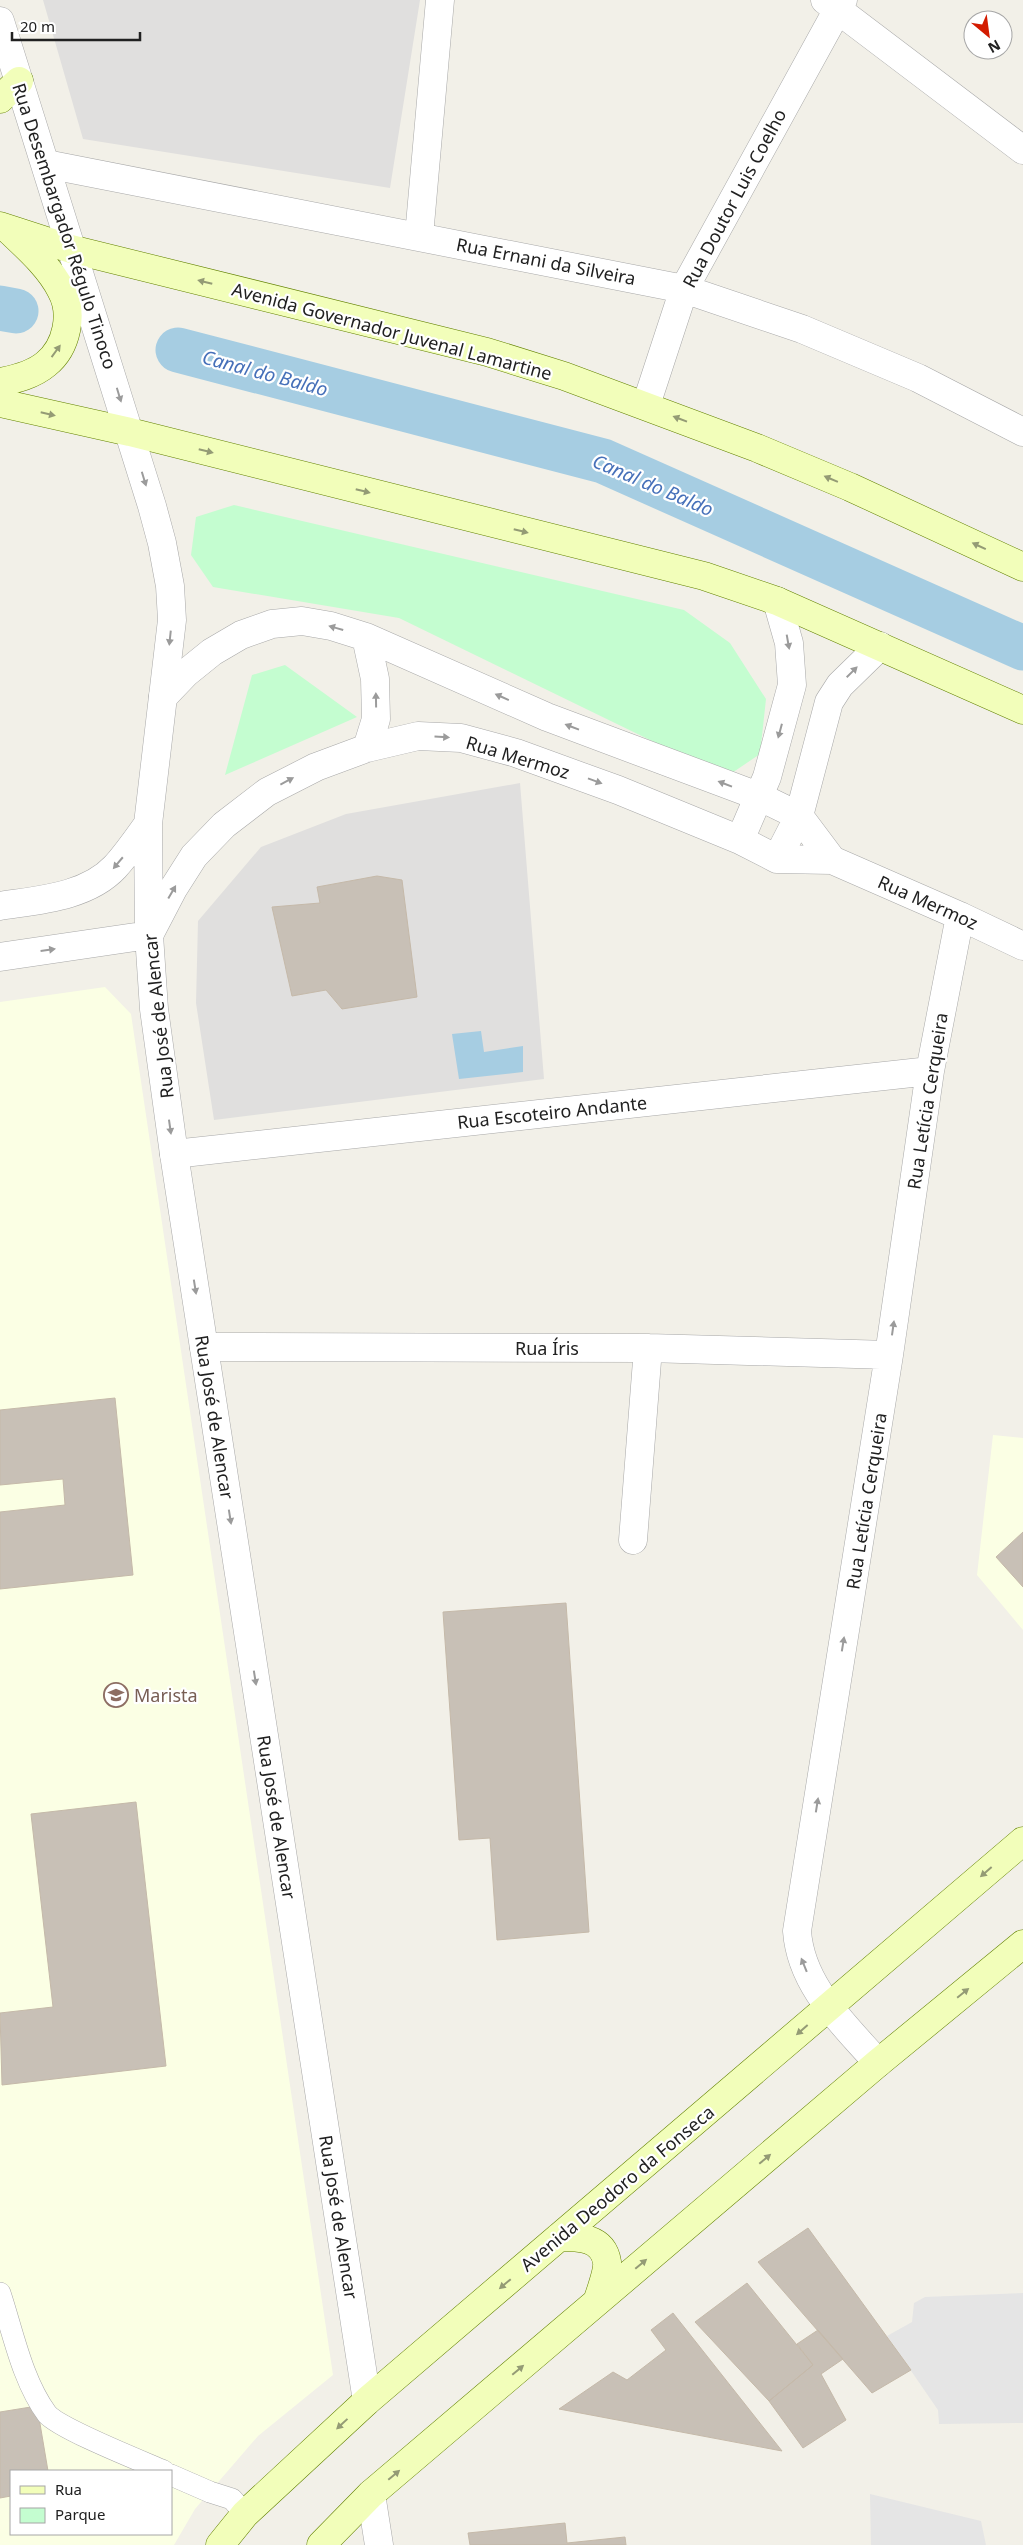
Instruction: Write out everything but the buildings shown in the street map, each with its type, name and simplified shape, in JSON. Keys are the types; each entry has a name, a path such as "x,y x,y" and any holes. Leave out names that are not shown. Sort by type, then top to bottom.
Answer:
{"main road":[{"name":"Avenida Governador Juvenal Lamartine","path":"3,227 71,249 487,352 646,406 842,484 1023,567"},
{"path":"0,382 24,377 47,363 60,346 66,330 68,316 62,290 49,272 3,227"},
{"path":"0,403 130,432 704,576 777,601 1023,710"},
{"name":"Avenida Deodoro da Fonseca","path":"220,2545 245,2514 367,2401 560,2238 1023,1840"},
{"path":"321,2545 371,2494 878,2063 1023,1944"},
{"path":"560,2238 583,2236 600,2246 608,2263 597,2302"}],"street":[{"path":"419,236 440,0"},
{"path":"835,3 1023,150"},
{"name":"Rua Doutor Luis Coelho","path":"646,406 684,289 835,3"},
{"name":"Rua Desembargador Régulo Tinoco","path":"0,21 9,90 46,164 71,249 130,432"},
{"name":"Rua Ernani da Silveira","path":"46,164 684,289 802,329 918,378 1023,432"},
{"name":"Rua José de Alencar","path":"130,432 162,543 170,586 172,620 148,824 149,935 154,1009 174,1154 367,2401"},
{"path":"740,840 767,777 792,685 788,643 777,601"},
{"name":"Rua Mermoz","path":"163,697 186,673 212,652 241,635 272,624 302,621 330,626 366,637 547,717 758,796 799,816 832,860"},
{"path":"366,637 375,679 376,719 367,748"},
{"path":"777,859 799,816 829,702 840,685 880,646"},
{"name":"Rua Mermoz","path":"149,935 172,889 194,856 224,825 267,792 316,767 367,748 418,736 461,738 516,753 618,790 740,840 777,859 832,860 1023,946"},
{"path":"0,906 62,896 97,881 114,868 148,824"},
{"name":"Rua Letícia Cerqueira","path":"878,2063 829,2006 803,1965 797,1931 889,1355 930,1071 960,916"},
{"path":"0,957 149,935"},
{"name":"Rua Escoteiro Andante","path":"174,1154 930,1071"},
{"name":"Rua Íris","path":"204,1346 648,1348 889,1355"},
{"path":"634,1540 648,1348"},
{"path":"371,2494 379,2545"}],"lane":[{"path":"0,2293 30,2381 48,2415 73,2430 162,2470"},
{"path":"172,2475 210,2492 232,2499 245,2514"}],"shaded area":[{"path":"43,0 420,0 390,188 83,139"},
{"path":"520,783 544,1079 214,1120 196,1003 198,921 261,847 346,814"},
{"name":"Marista","path":"105,987 131,1014 333,2375 258,2436 195,2509 174,2545 0,2545 0,1002"},
{"path":"993,1435 1023,1438 1023,1630 977,1575"},
{"path":"1023,2293 1023,2423 939,2424 938,2410 887,2336 912,2322 914,2303 925,2297"},
{"path":"870,2494 981,2521 986,2545 871,2545"}],"green space":[{"path":"234,505 684,610 730,643 766,699 760,754 726,777 399,618 213,587 191,555 196,517"},
{"path":"285,665 357,717 225,775 252,675"}],"water":[{"path":"481,1031 484,1052 523,1046 523,1072 459,1079 452,1034"}],"waterway":[{"name":"Canal do Baldo","path":"0,308 16,311"},
{"name":"Canal do Baldo","path":"178,350 603,461 1023,648"}],"place":[{"name":"Marista","path":"116,1695"}]}
